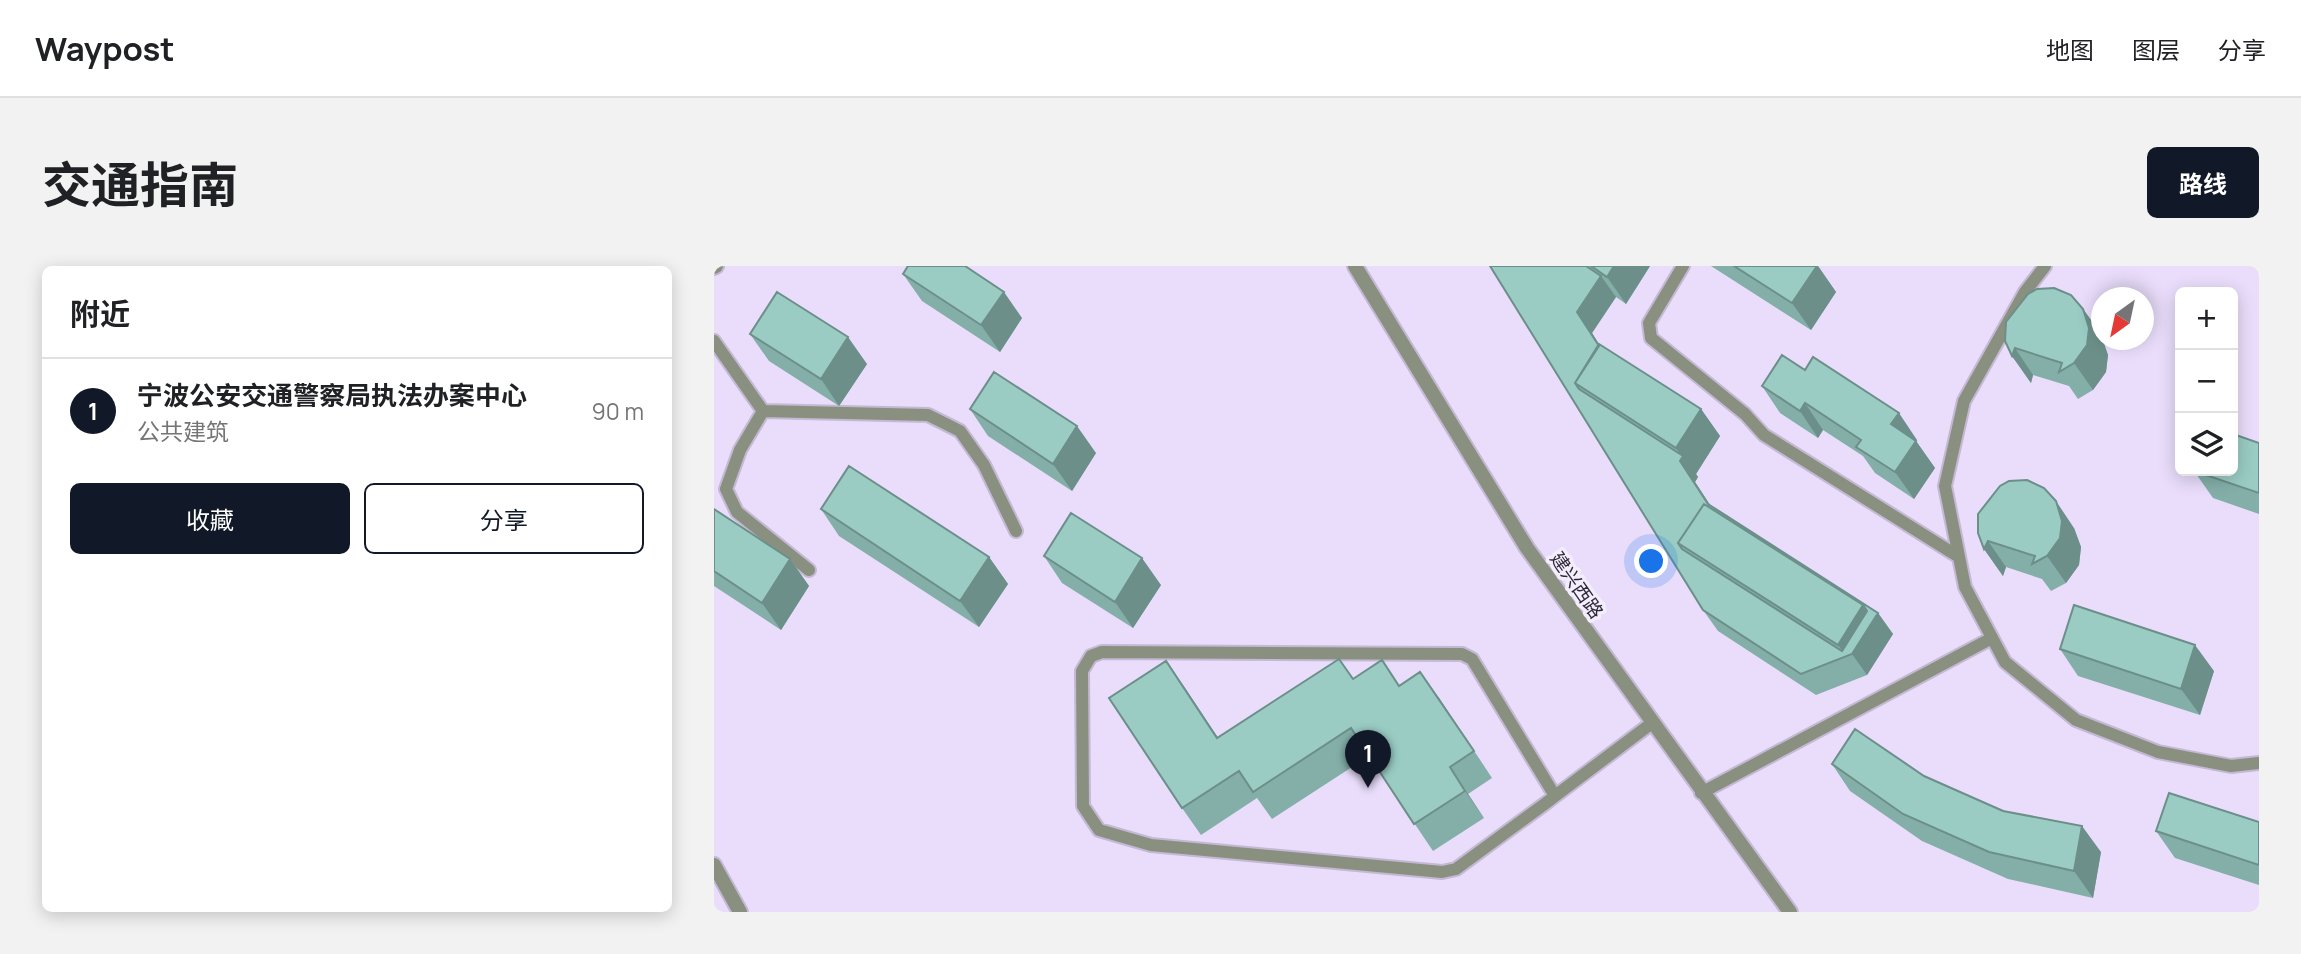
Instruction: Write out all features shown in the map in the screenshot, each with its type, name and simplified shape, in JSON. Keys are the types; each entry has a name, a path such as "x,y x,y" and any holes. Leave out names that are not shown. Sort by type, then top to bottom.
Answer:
{"street":[{"name":"建兴西路","path":"1355,266 1527,548 1701,793 1790,912"},
{"path":"714,864 740,912"}],"lane":[{"path":"1683,266 1649,323 1651,338 1745,414 1764,435 1959,557"},
{"path":"2045,266 2025,292 1964,401 1945,486 1965,587 2005,662 2076,720 2158,752 2231,766 2259,763"},
{"path":"714,341 762,411"},
{"path":"762,411 928,415 960,431 985,465 1016,531"},
{"path":"762,411 740,450 726,489 737,512 809,570"},
{"path":"1701,793 1992,638"},
{"path":"1555,796 1472,659 1462,654 1102,652 1091,656 1082,671 1083,806 1099,830 1151,845 1442,872 1456,869 1555,796 1651,723"}],"building":[{"path":"908,266 965,266 1004,292 981,325 903,274"},
{"path":"1490,266 1586,266 1601,276 1577,312 1599,346 1575,383 1579,389 1683,456 1680,461 1708,504 1878,613 1852,654 1801,674 1703,610","holes":["1704,504 1863,605 1867,611 1842,651 1682,549 1678,543"]},
{"path":"1591,266 1614,266 1607,277"},
{"path":"1734,266 1817,266 1792,303"},
{"path":"2054,288 2071,295 2083,309 2089,328 2087,345 2074,363 2059,372 2062,363 2015,348 2012,356 2005,341 2006,322 2028,294 2037,289"},
{"path":"777,292 848,337 821,379 750,334"},
{"path":"1599,344 1701,409 1676,448 1575,383"},
{"path":"1782,355 1805,370 1813,357 1899,413 1891,424 1916,441 1895,472 1856,447 1861,440 1805,403 1800,411 1762,386"},
{"path":"994,372 1077,426 1053,464 970,409"},
{"path":"2238,436 2259,443 2259,493 2209,476 2238,476"},
{"path":"849,466 989,557 960,601 821,509"},
{"path":"2027,480 2044,488 2056,501 2062,521 2060,538 2047,556 2032,564 2035,556 1988,541 1984,549 1978,533 1978,514 2000,486 2009,481"},
{"path":"1704,504 1863,605 1838,645 1678,543"},
{"path":"714,509 790,559 762,603 714,571"},
{"path":"1071,513 1142,558 1115,602 1044,556"},
{"path":"2074,605 2195,645 2181,689 2060,649"},
{"path":"1339,659 1353,679 1382,660 1399,686 1420,672 1474,751 1450,767 1465,791 1414,824 1351,728 1253,792 1239,771 1182,808 1109,698 1166,661 1217,738"},
{"path":"1855,729 1924,776 2003,811 2082,826 2074,871 1989,852 1903,814 1832,764"},
{"path":"2169,793 2259,822 2259,865 2156,831"}],"place":[{"name":"宁波公安交通警察局执法办案中心","path":"1368,788"}]}
